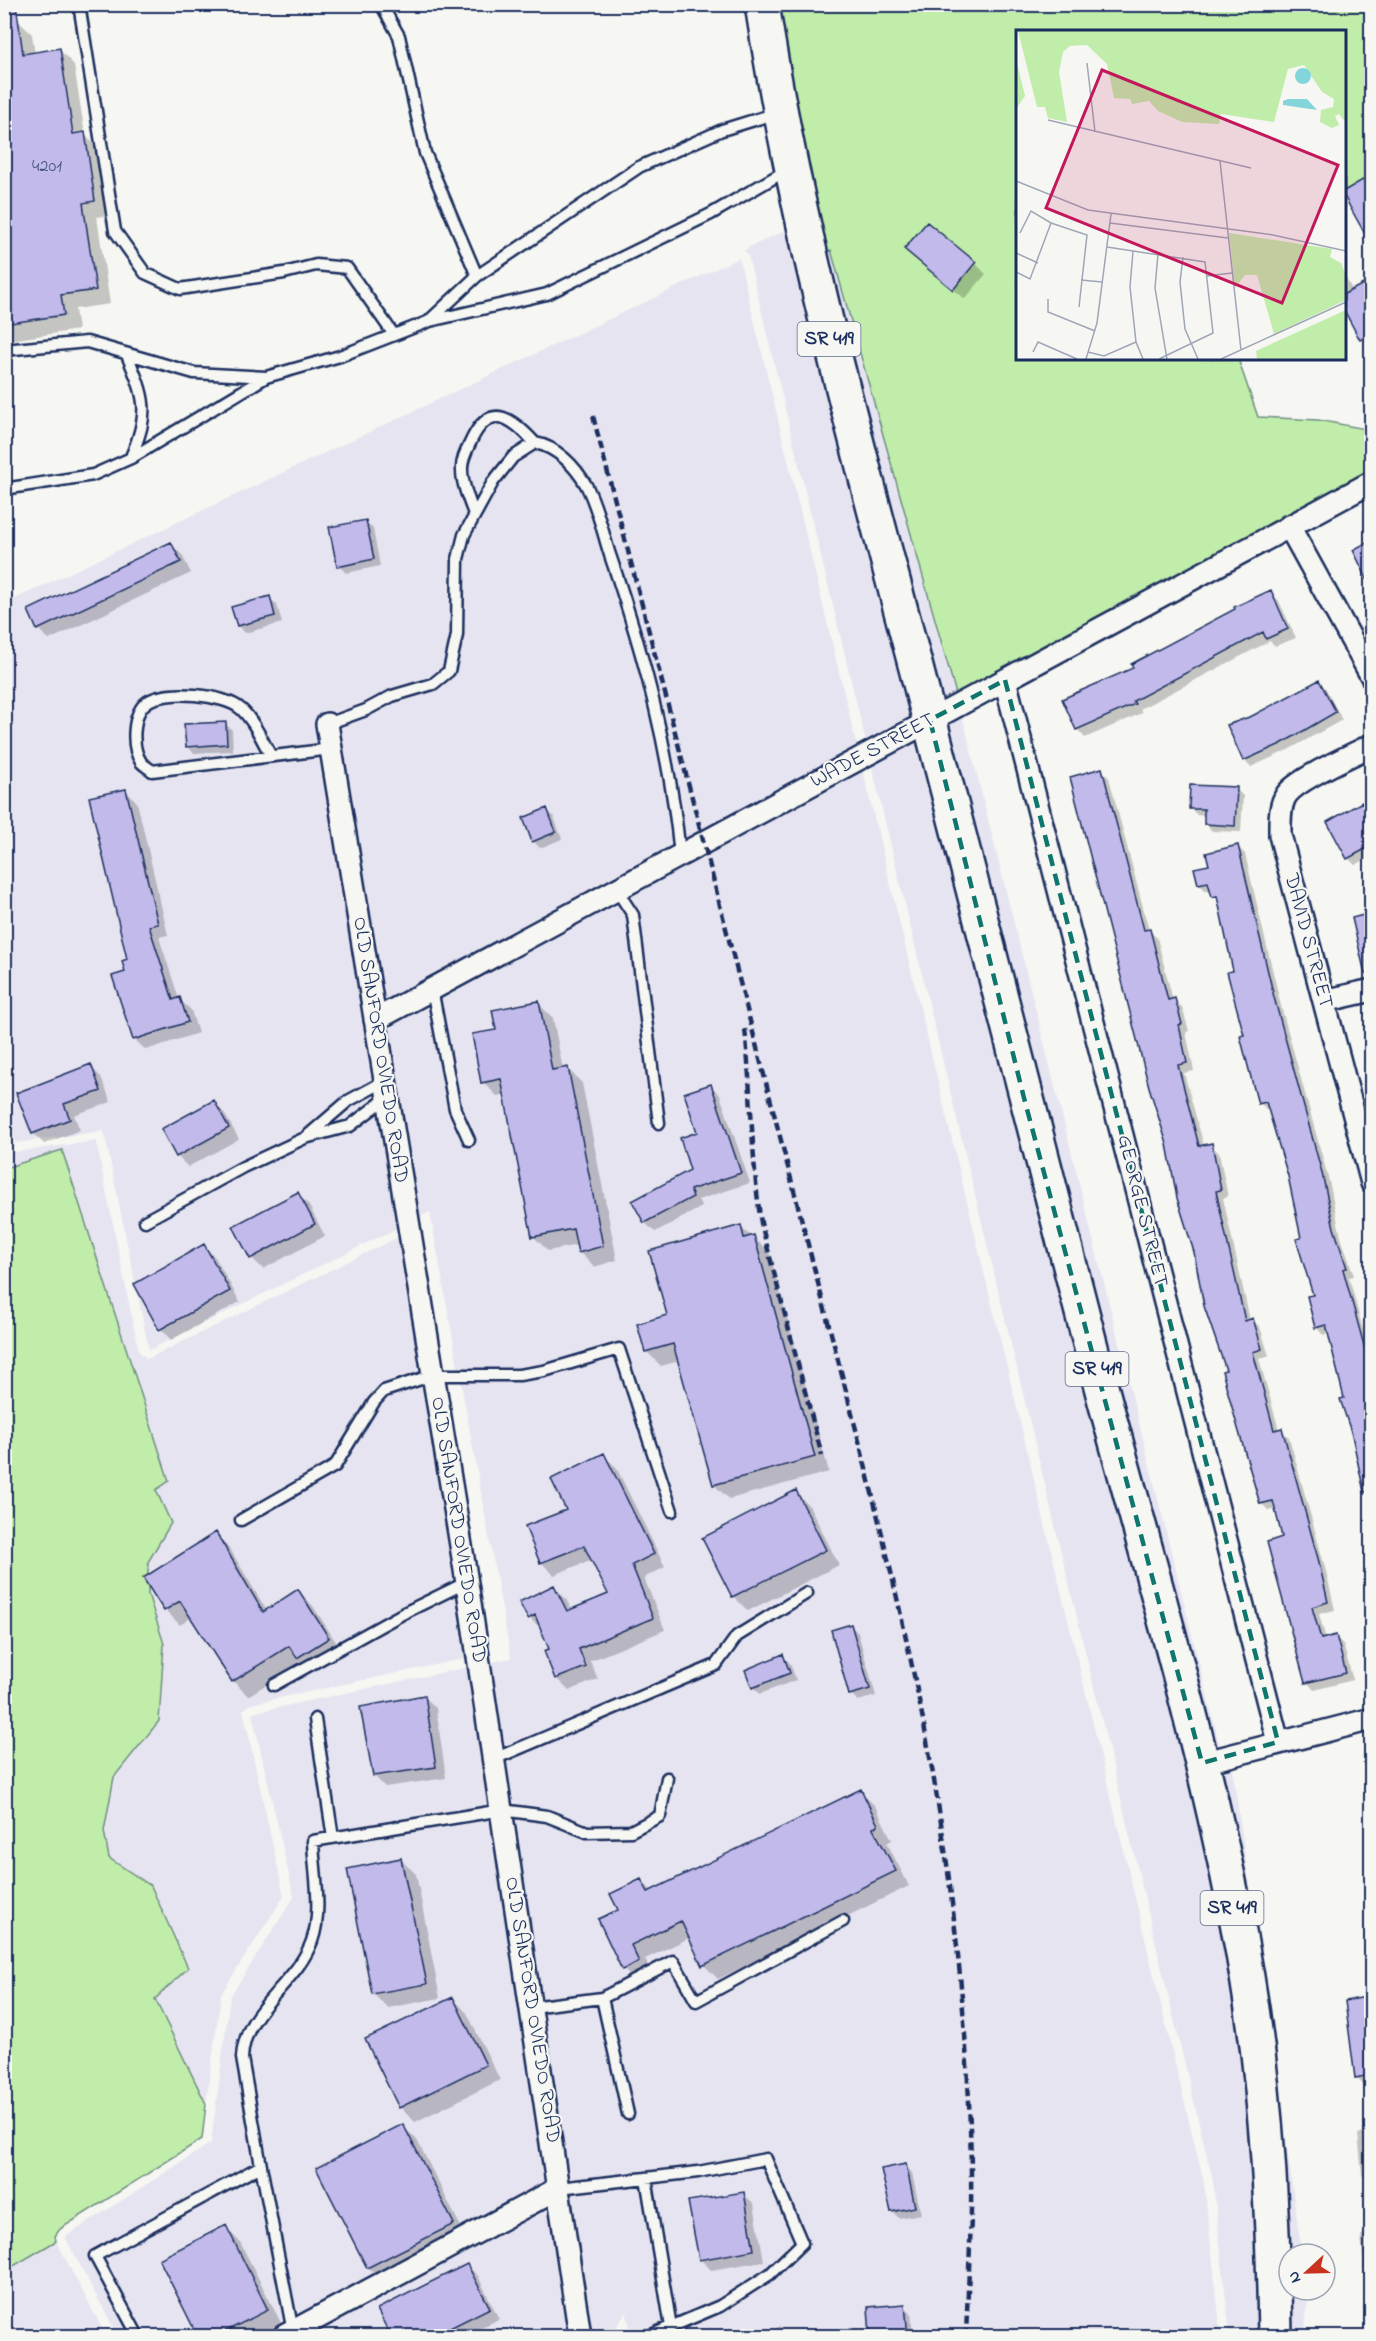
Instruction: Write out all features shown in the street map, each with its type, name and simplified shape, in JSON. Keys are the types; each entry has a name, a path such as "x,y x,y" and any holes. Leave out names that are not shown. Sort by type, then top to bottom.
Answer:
{"main road":[{"name":"SR 419","path":"762,4 780,112 821,307 930,720 1024,1098 1202,1763 1247,1977 1270,2187 1275,2337"}],"street":[{"name":"WADE STREET","path":"375,1020 1371,482"},
{"path":"1289,526 1371,677"},
{"name":"GEORGE STREET","path":"1005,680 1278,1742"},
{"name":"OLD SANFORD OVIEDO ROAD","path":"327,724 467,1582 559,2188 579,2337"},
{"name":"DAVID STREET","path":"1371,745 1297,785 1287,795 1281,811 1280,835 1371,1183"},
{"path":"1324,1001 1371,990"},
{"path":"1202,1763 1371,1719"},
{"path":"288,2334 559,2188"}],"lane":[{"path":"79,4 115,231 145,273 180,289 284,273 316,265 347,268 394,335"},
{"path":"381,4 399,36 425,153 477,276"},
{"path":"430,321 477,276 639,167 722,130 780,112"},
{"path":"4,489 93,475 131,458 266,377 340,356 430,321 547,294 711,214 792,167"},
{"path":"4,350 87,342 194,373 266,377"},
{"path":"127,355 144,393 143,428 131,458"},
{"path":"474,514 462,468 471,442 484,421 494,417 507,418 535,443 548,446 574,467 587,487 629,611 664,742 674,790 680,855"},
{"path":"327,724 366,710 392,696 433,684 449,670 457,635 458,559 464,535 493,482 513,457 535,443"},
{"path":"271,756 253,724 240,709 226,700 192,695 162,696 147,702 137,715 135,742 141,763 152,771 331,749"},
{"path":"616,889 633,915 659,1123"},
{"path":"432,989 455,1109 470,1140"},
{"path":"305,1138 348,1101 386,1089"},
{"path":"145,1221 243,1167 305,1138 350,1126 386,1089"},
{"path":"242,1520 335,1466 374,1402 384,1391 433,1375 519,1375 544,1371 619,1350 672,1511"},
{"path":"274,1685 404,1613 467,1582"},
{"path":"494,1759 716,1665 737,1636 807,1593"},
{"path":"315,1719 333,1838"},
{"path":"288,2334 242,2058 243,2044 249,2027 301,1961 311,1943 317,1924 313,1841 502,1810 547,1816 587,1832 631,1830 660,1816 667,1778"},
{"path":"531,2007 602,1998 673,1961 696,2001 843,1921"},
{"path":"602,1998 628,2114"},
{"path":"559,2188 698,2172 766,2159 802,2243 770,2274 720,2306 649,2337"},
{"path":"138,2337 95,2256 261,2166"},
{"path":"646,2178 671,2327"}],"highlighted area":[{"path":"1005,680 1278,1742 1202,1763 1024,1098 930,720"}],"shaded area":[{"path":"792,227 916,715 866,742 748,255 744,250"},
{"path":"831,249 956,694 938,704 822,253"},
{"path":"739,258 1204,2183 1221,2336 632,2336 626,2312 610,2336 118,2336 65,2237 211,2143 230,1997 294,1897 252,1713 511,1658 430,1212 149,1350 104,1131 15,1143 4,1074 4,604"},
{"path":"962,715 1220,1747 1211,1750 943,725"},
{"path":"922,736 1191,1766 1235,1980 1256,2142 1263,2336 1230,2336 1213,2181 871,763"},
{"path":"4,1140 6,1147 16,1152 96,1141 139,1352 147,1359 399,1237 467,1658 251,1704 243,1710 284,1896 221,1994 206,2104 155,1998 151,1886 109,1858 104,1831 114,1777 159,1721 164,1644 148,1594 148,1562 171,1523 156,1490 62,1150 5,1168"},
{"path":"1232,1765 1300,2242 1277,2242 1277,2263 1216,1770"},
{"path":"56,2241 106,2336 5,2336 4,2271"},
{"path":"1282,2302 1308,2302 1304,2336 1286,2336"}],"green space":[{"path":"774,5 1371,5 1371,175 1346,192 1346,30 1016,30 1016,360 1238,360 1258,417 1318,420 1371,430 1371,470 956,694 831,250 822,253"},
{"path":"62,1150 169,1481 156,1490 171,1523 148,1562 148,1594 164,1644 159,1721 114,1777 104,1831 109,1858 151,1886 188,1968 155,1999 206,2104 202,2139 60,2229 55,2236 56,2241 5,2271 5,1168"}],"building":[{"path":"4,4 16,4 23,54 60,48 73,134 85,132 95,201 83,203 96,290 61,295 64,315 4,324"},
{"path":"1371,175 1371,245 1346,200 1346,190"},
{"path":"927,222 976,262 953,290 904,249"},
{"path":"1371,280 1371,334 1360,340 1346,314 1346,293"},
{"path":"366,520 374,559 337,567 329,527"},
{"path":"1371,540 1371,587 1353,550"},
{"path":"171,542 181,562 37,630 28,610"},
{"path":"1271,590 1288,629 1266,639 1263,632 1133,701 1135,704 1076,730 1062,699 1133,668 1131,664 1235,609 1234,607"},
{"path":"270,596 275,616 237,626 231,607"},
{"path":"1319,680 1336,712 1281,744 1243,761 1227,725 1252,716"},
{"path":"226,722 227,744 186,747 184,724"},
{"path":"1102,768 1144,930 1150,929 1168,1000 1175,998 1182,1024 1179,1025 1187,1063 1178,1065 1199,1146 1212,1143 1221,1190 1216,1191 1245,1321 1253,1318 1262,1349 1253,1352 1274,1430 1282,1428 1319,1562 1328,1602 1312,1607 1321,1639 1336,1635 1346,1673 1305,1683 1267,1542 1282,1537 1273,1501 1260,1504 1237,1425 1222,1371 1226,1370 1204,1306 1194,1252 1177,1198 1167,1144 1149,1087 1070,777"},
{"path":"1190,785 1237,787 1235,826 1204,824 1204,809 1189,809"},
{"path":"126,789 158,924 149,926 173,1000 180,997 188,1022 133,1040 112,976 125,972 122,961 127,959 89,797"},
{"path":"1362,802 1371,819 1371,846 1347,859 1327,822"},
{"path":"547,808 556,832 532,842 523,818"},
{"path":"1238,845 1274,997 1322,1173 1334,1228 1347,1268 1343,1269 1371,1371 1371,1492 1364,1492 1352,1435 1340,1399 1344,1398 1326,1325 1315,1328 1307,1296 1313,1295 1296,1239 1301,1238 1288,1176 1266,1102 1258,1104 1240,1036 1244,1035 1227,972 1233,971 1217,896 1212,897 1208,882 1198,884 1194,868 1209,865 1206,853"},
{"path":"1371,913 1371,973 1365,974 1352,918"},
{"path":"539,1001 552,1070 568,1067 603,1246 578,1253 573,1229 532,1237 501,1079 481,1083 472,1034 496,1030 492,1010"},
{"path":"91,1064 101,1091 64,1104 70,1119 32,1134 16,1093"},
{"path":"711,1084 741,1173 690,1190 693,1197 644,1223 632,1201 690,1170 680,1138 697,1132 684,1093"},
{"path":"214,1100 229,1128 176,1157 161,1129"},
{"path":"298,1192 315,1224 250,1259 233,1226"},
{"path":"741,1225 744,1238 754,1235 815,1457 713,1485 673,1344 645,1352 637,1324 667,1315 649,1251"},
{"path":"204,1244 230,1291 159,1330 134,1284"},
{"path":"604,1453 654,1554 632,1565 653,1618 579,1649 586,1667 555,1679 544,1651 549,1649 535,1615 528,1619 519,1602 554,1585 567,1611 608,1594 584,1546 540,1563 525,1526 566,1510 551,1479"},
{"path":"796,1490 826,1550 732,1597 702,1538"},
{"path":"216,1532 263,1612 298,1589 329,1638 297,1658 289,1646 232,1682 180,1601 164,1611 143,1578"},
{"path":"851,1624 870,1689 849,1695 831,1630"},
{"path":"783,1654 790,1673 752,1688 745,1670"},
{"path":"425,1695 436,1767 373,1776 360,1707"},
{"path":"861,1789 878,1825 873,1828 896,1871 702,1966 681,1921 631,1945 639,1962 622,1970 598,1919 618,1910 610,1894 641,1879 648,1892"},
{"path":"401,1858 427,1984 372,1994 347,1869"},
{"path":"1371,1996 1371,2075 1355,2078 1345,2001"},
{"path":"453,1997 486,2065 399,2108 365,2039"},
{"path":"403,2124 454,2224 367,2268 316,2168"},
{"path":"906,2164 915,2207 891,2212 881,2169"},
{"path":"744,2192 754,2250 699,2260 688,2201"},
{"path":"226,2225 268,2310 214,2337 198,2337 159,2259"},
{"path":"467,2264 490,2308 432,2337 391,2337 377,2309"},
{"path":"905,2304 908,2337 870,2337 868,2307"}],"railway":[{"path":"593,416 859,1441 923,1718 950,1887 965,2030 971,2193 966,2336"},
{"path":"745,1029 755,1175 761,1223 822,1456"}]}
